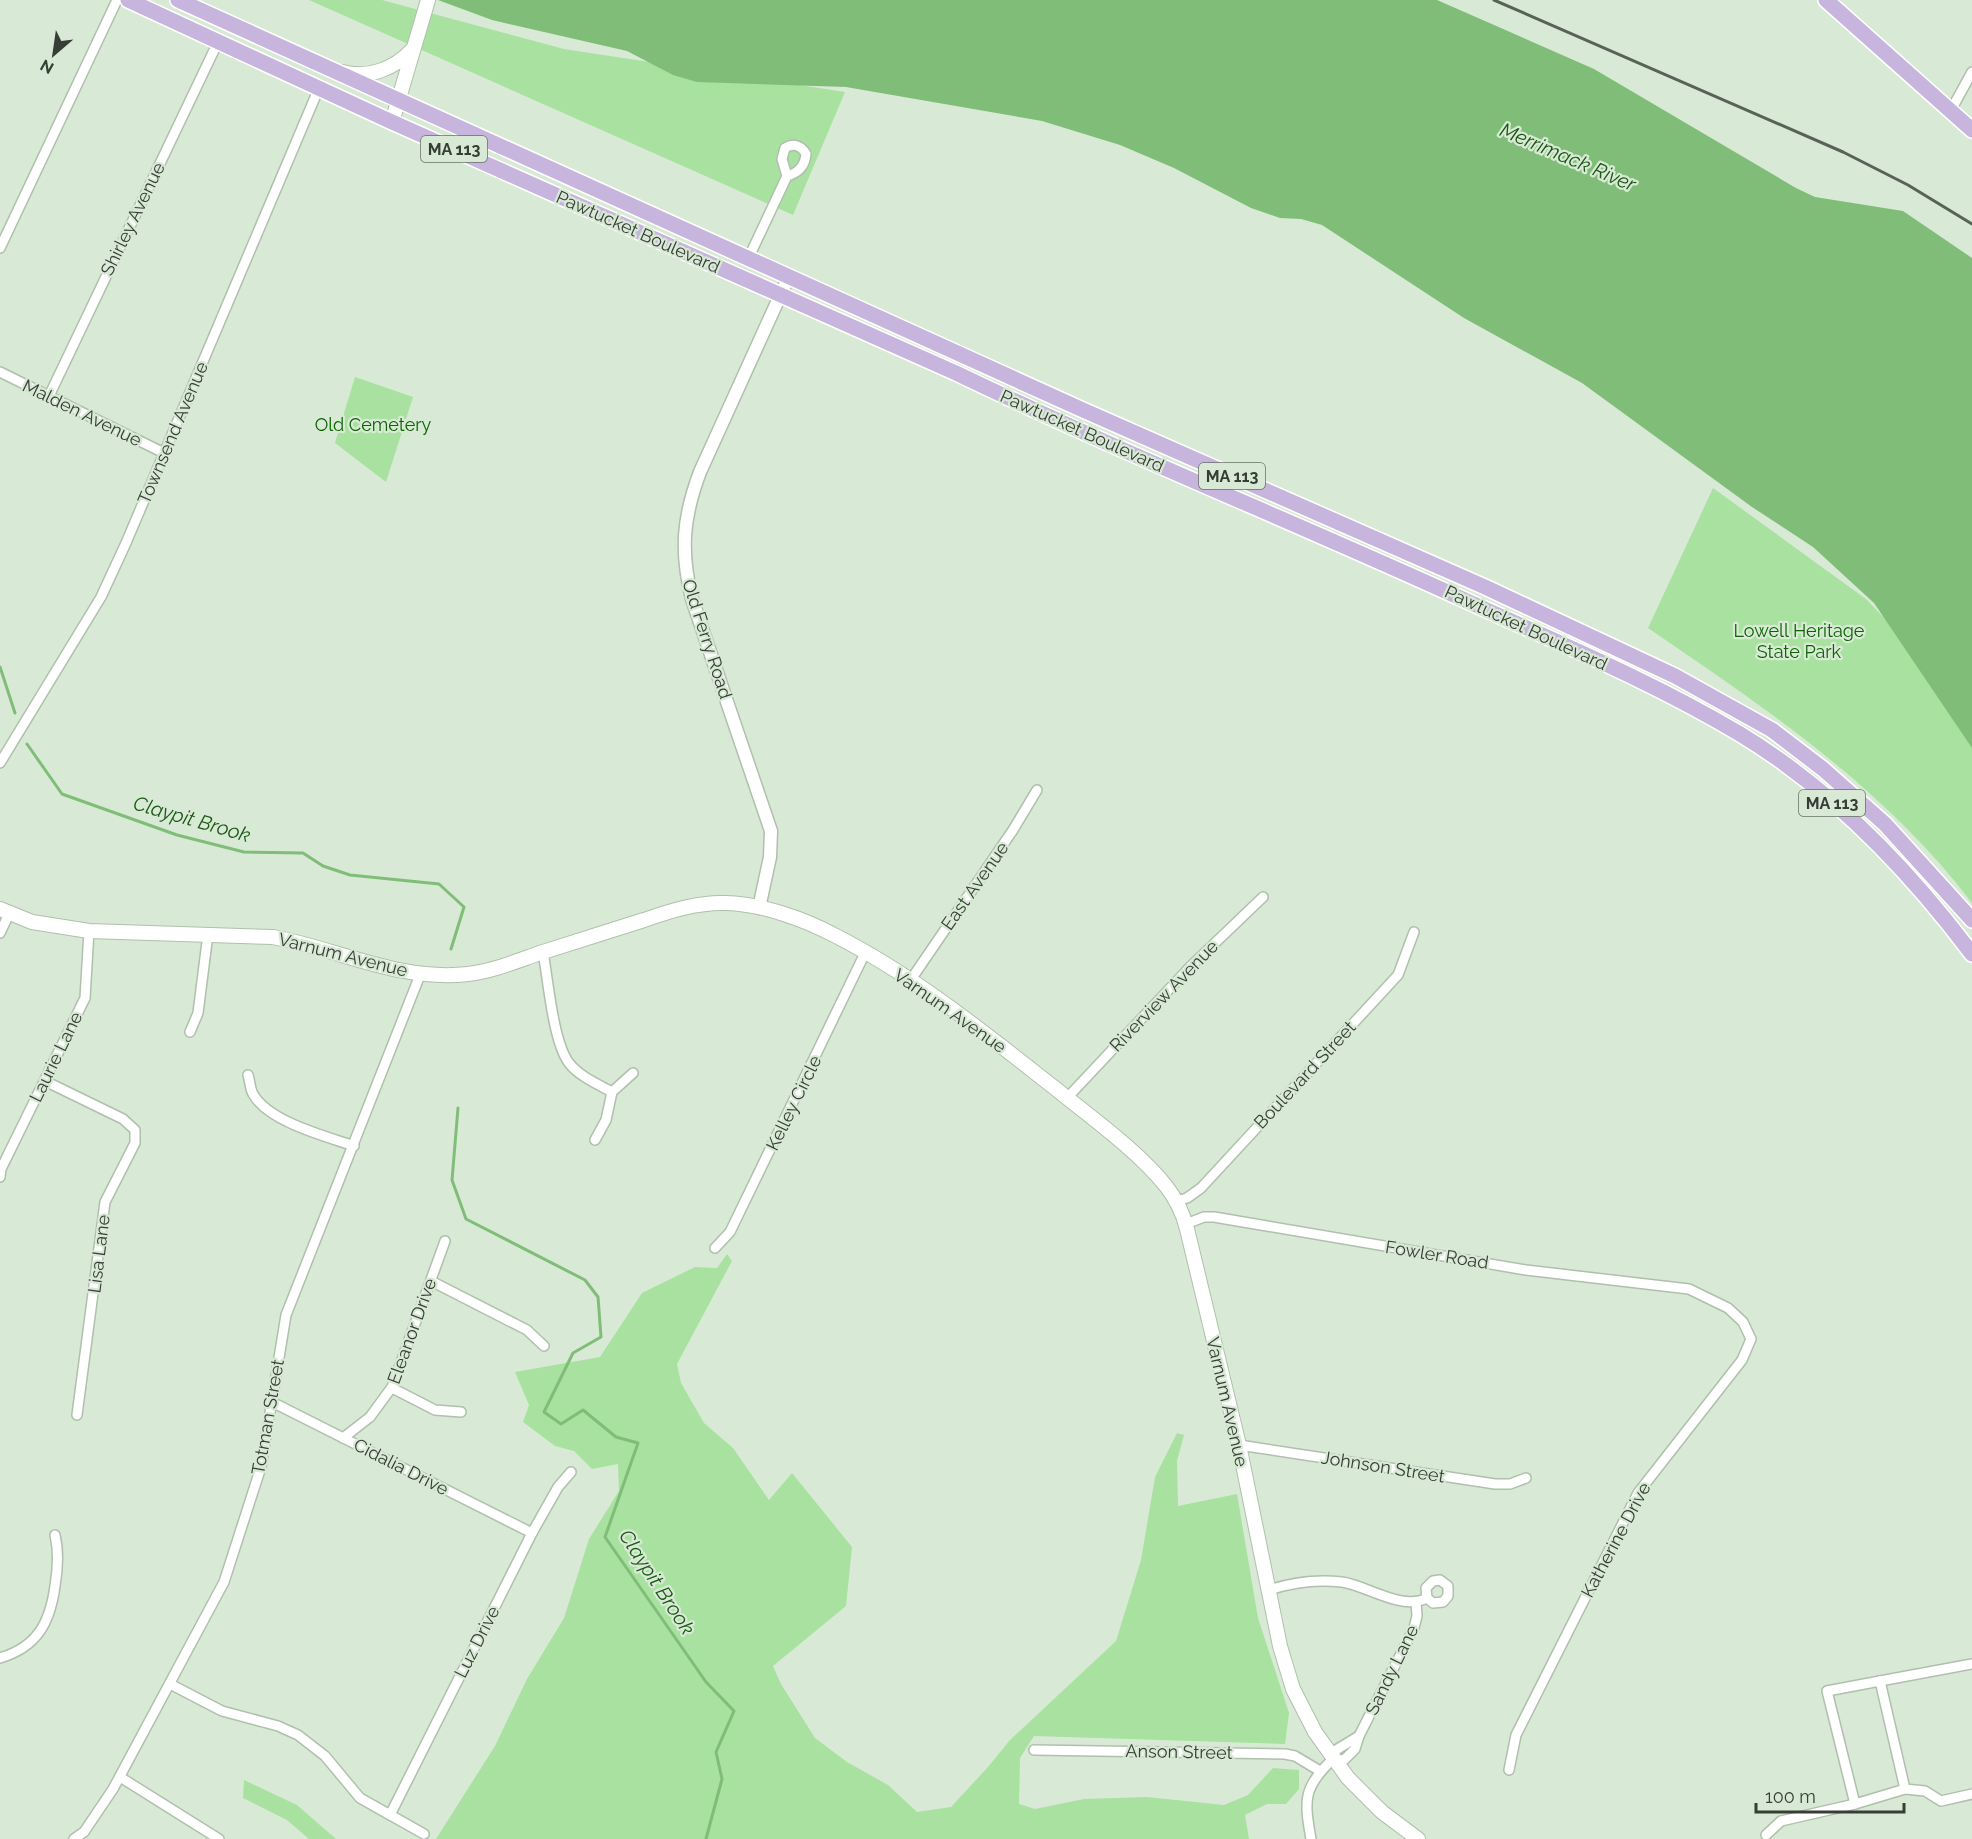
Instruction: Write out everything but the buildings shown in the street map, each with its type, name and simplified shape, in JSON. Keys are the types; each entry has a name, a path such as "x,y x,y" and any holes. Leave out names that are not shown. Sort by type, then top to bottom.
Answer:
{"main road":[{"name":"Pawtucket Boulevard","path":"129,0 392,122 1046,416 1419,579 1631,676 1693,708 1742,735 1829,800 1916,885 1972,954"},
{"name":"Pawtucket Boulevard","path":"178,0 398,102 748,257 1083,410 1485,587 1675,676 1772,730 1823,769 1885,825 1972,920"},
{"path":"392,122 428,0"},
{"path":"1826,0 1972,130"},
{"path":"315,64 341,72 360,74 394,65 413,48"},
{"name":"Varnum Avenue","path":"4,911 33,922 89,930 273,937 302,942 390,969 420,975 471,974 692,906 726,903 759,908 816,927 865,952 910,981 968,1021 1067,1098 1153,1172 1176,1201 1186,1224 1239,1445 1280,1646 1293,1689 1306,1717 1333,1759 1376,1806 1418,1839"}],"street":[{"path":"0,248 117,0"},
{"name":"Shirley Avenue","path":"49,396 218,42"},
{"path":"1950,112 1972,72"},
{"name":"Townsend Avenue","path":"0,763 101,597 319,88"},
{"path":"748,257 787,176"},
{"name":"Old Ferry Road","path":"759,908 770,857 771,831 692,599 685,572 685,524 689,501 700,472 789,276"},
{"name":"Malden Avenue","path":"0,372 164,453"},
{"name":"East Avenue","path":"910,981 1013,830 1037,790"},
{"name":"Riverview Avenue","path":"1067,1098 1190,967 1263,897"},
{"path":"0,933 4,911"},
{"name":"Laurie Lane","path":"0,1177 1,1169 85,998 89,930"},
{"name":"Boulevard Street","path":"1176,1201 1187,1198 1201,1188 1398,975 1414,932"},
{"path":"190,1032 198,1013 208,934"},
{"path":"543,952 560,1043 569,1063 587,1078 612,1092"},
{"name":"Kelley Circle","path":"715,1248 730,1232 865,952"},
{"name":"Totman Street","path":"74,1839 97,1816 120,1777 219,1593 236,1551 261,1467 270,1401 286,1315 420,975"},
{"path":"595,1140 606,1120 612,1092 633,1073"},
{"path":"248,1075 252,1093 264,1108 315,1132 354,1146"},
{"name":"Lisa Lane","path":"45,1081 123,1119 135,1130 135,1143 105,1202 77,1415"},
{"name":"Fowler Road","path":"1186,1224 1204,1217 1222,1218 1526,1270 1689,1289"},
{"name":"Eleanor Drive","path":"343,1438 369,1417 392,1388 445,1241"},
{"path":"431,1281 527,1330 544,1346"},
{"name":"Katherine Drive","path":"1509,1770 1516,1735 1638,1493 1743,1360 1751,1339 1743,1322 1728,1308 1689,1289"},
{"path":"392,1388 435,1410 461,1412"},
{"name":"Cidalia Drive","path":"270,1401 532,1533"},
{"name":"Johnson Street","path":"1239,1445 1495,1484 1510,1484 1526,1478"},
{"name":"Luz Drive","path":"390,1815 532,1533 558,1487 571,1472"},
{"path":"0,1658 31,1644 46,1623 52,1606 58,1563 55,1535"},
{"path":"1269,1590 1309,1581 1343,1582 1402,1601 1416,1602 1427,1598"},
{"name":"Sandy Lane","path":"1311,1839 1305,1802 1308,1790 1320,1771 1333,1759 1336,1749 1359,1736 1414,1628 1417,1616 1416,1602"},
{"path":"1855,1804 1827,1691 1972,1664"},
{"path":"1880,1682 1905,1789"},
{"path":"170,1684 222,1711 278,1726 298,1735 326,1756 355,1793 424,1834"},
{"name":"Anson Street","path":"1034,1750 1286,1754 1295,1756 1320,1771"},
{"path":"120,1777 219,1839"},
{"path":"1766,1835 1781,1821 1855,1804 1905,1789 1925,1791 1941,1801 1972,1794"}],"green space":[{"path":"309,0 382,0 564,49 845,92 793,215"},
{"name":"Old Cemetery","path":"355,377 413,397 386,482 335,443"},
{"name":"Lowell Heritage State Park","path":"1713,488 1866,599 1907,642 1972,740 1972,903 1938,861 1901,823 1821,752 1648,628"},
{"path":"727,1254 732,1261 677,1364 681,1383 704,1423 733,1448 769,1500 792,1473 852,1547 846,1606 773,1666 781,1684 815,1738 847,1762 888,1785 917,1812 951,1807 1010,1740 1116,1641 1141,1560 1155,1477 1177,1433 1184,1435 1177,1461 1178,1506 1237,1494 1258,1618 1289,1713 1285,1744 1034,1736 1020,1758 1019,1804 1035,1809 1084,1799 1147,1797 1224,1805 1248,1795 1273,1768 1299,1770 1299,1789 1286,1804 1267,1804 1245,1815 1249,1839 436,1839 495,1746 527,1679 564,1618 589,1539 619,1491 618,1464 592,1469 574,1451 555,1446 523,1422 529,1405 515,1372 600,1357 642,1293 695,1267 717,1268"},
{"path":"244,1780 297,1805 336,1839 309,1839 287,1820 243,1798"}],"water":[{"name":"Merrimack River","path":"438,0 1437,0 1594,69 1815,197 1903,211 1972,258 1972,748 1874,603 1813,547 1752,507 1582,383 1464,318 1322,225 1301,219 1280,218 1251,208 1174,168 1120,145 1042,121 846,87 697,82 673,75 627,51 492,20"}],"waterway":[{"name":"Claypit Brook","path":"0,667 15,713"},
{"name":"Claypit Brook","path":"27,744 62,794 177,835 244,852 303,853 323,866 350,875 439,884 464,907 451,949"},
{"name":"Claypit Brook","path":"458,1108 452,1180 466,1219 585,1280 598,1297 601,1337 573,1353 544,1412 561,1424 583,1410 616,1437 638,1443 605,1537 706,1682 734,1711 716,1752 722,1779 706,1839"}],"railway":[{"path":"1494,0 1843,152 1908,185 1972,224"}]}
